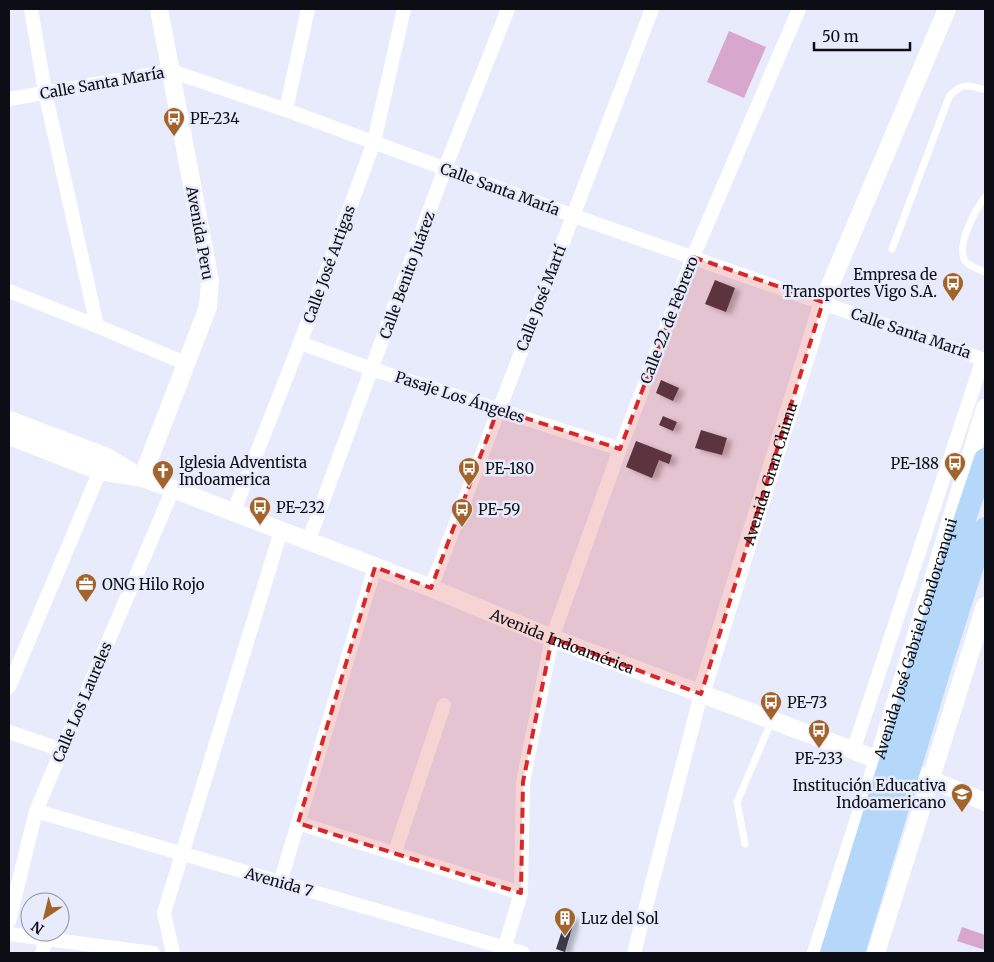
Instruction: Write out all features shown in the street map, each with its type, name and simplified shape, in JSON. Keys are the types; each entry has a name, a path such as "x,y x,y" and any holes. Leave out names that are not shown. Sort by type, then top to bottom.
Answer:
{"highway":[{"name":"Avenida José Gabriel Condorcanqui","path":"831,953 892,766 958,540 985,459"},
{"name":"Avenida José Gabriel Condorcanqui","path":"854,953 892,766 985,528"}],"street":[{"path":"31,9 45,92 97,326"},
{"name":"Avenida Peru","path":"142,478 208,307 210,281 159,9"},
{"path":"286,110 308,9"},
{"name":"Calle José Artigas","path":"233,513 300,343 374,142 404,9"},
{"name":"Calle Benito Juárez","path":"308,542 445,168 508,9"},
{"name":"Calle José Martí","path":"431,588 652,9"},
{"name":"Calle 22 de Febrero","path":"504,950 521,892 523,782 552,638 620,449 693,257 800,9"},
{"name":"Avenida Gran Chimu","path":"634,953 701,694 823,302 947,9"},
{"name":"Calle Santa María","path":"9,99 170,71 286,110 574,216 984,357"},
{"path":"9,291 187,364"},
{"name":"Pasaje Los Ángeles","path":"300,343 620,449"},
{"path":"853,751 984,357"},
{"name":"Avenida José Gabriel Condorcanqui","path":"816,953 892,766 985,408"},
{"name":"Avenida Indoamérica","path":"9,420 107,457 142,478"},
{"name":"Avenida Indoamérica","path":"9,436 100,471 142,478 173,489 431,588 552,638 932,780 985,802"},
{"path":"9,687 100,471"},
{"name":"Calle Los Laureles","path":"9,922 36,811 173,489"},
{"path":"173,953 164,913 181,853 282,532"},
{"path":"280,883 375,567"},
{"path":"876,953 932,780 985,606"},
{"path":"395,852 444,705"},
{"path":"9,732 62,750"},
{"name":"Avenida 7","path":"36,811 504,950 523,953"},
{"path":"298,823 521,892"},
{"path":"69,942 153,953"}],"lane":[{"path":"892,249 949,97 956,88 966,85 985,90"},
{"path":"985,197 978,206 968,228 962,253 966,263 985,272"},
{"path":"745,844 737,802 772,720"}],"highlighted area":[{"path":"693,257 823,302 701,694 552,638 523,782 521,893 298,823 375,567 431,588 498,409 620,449"}],"shaded area":[{"path":"729,31 766,47 744,98 707,82"},
{"path":"962,927 985,935 985,950 957,941"}],"building":[{"path":"715,280 735,288 726,312 705,304"},
{"path":"661,380 679,388 673,401 656,393"},
{"path":"663,416 677,422 673,431 659,425"},
{"path":"701,430 727,438 722,455 695,448"},
{"path":"636,441 672,455 669,464 659,460 652,478 626,467"},
{"name":"Luz del Sol","path":"567,915 575,918 565,952 556,949"}],"place":[{"name":"PE-234","path":"174,137"},
{"name":"Empresa de Transportes Vigo S.A.","path":"953,302"},
{"name":"PE-188","path":"955,482"},
{"name":"PE-180","path":"469,487"},
{"name":"Iglesia Adventista Indoamerica","path":"163,490"},
{"name":"PE-232","path":"260,526"},
{"name":"PE-59","path":"462,528"},
{"name":"ONG Hilo Rojo","path":"86,603"},
{"name":"PE-73","path":"771,721"},
{"name":"PE-233","path":"819,749"},
{"name":"Institución Educativa Indoamericano","path":"962,813"},
{"name":"Luz del Sol","path":"565,937"}]}
